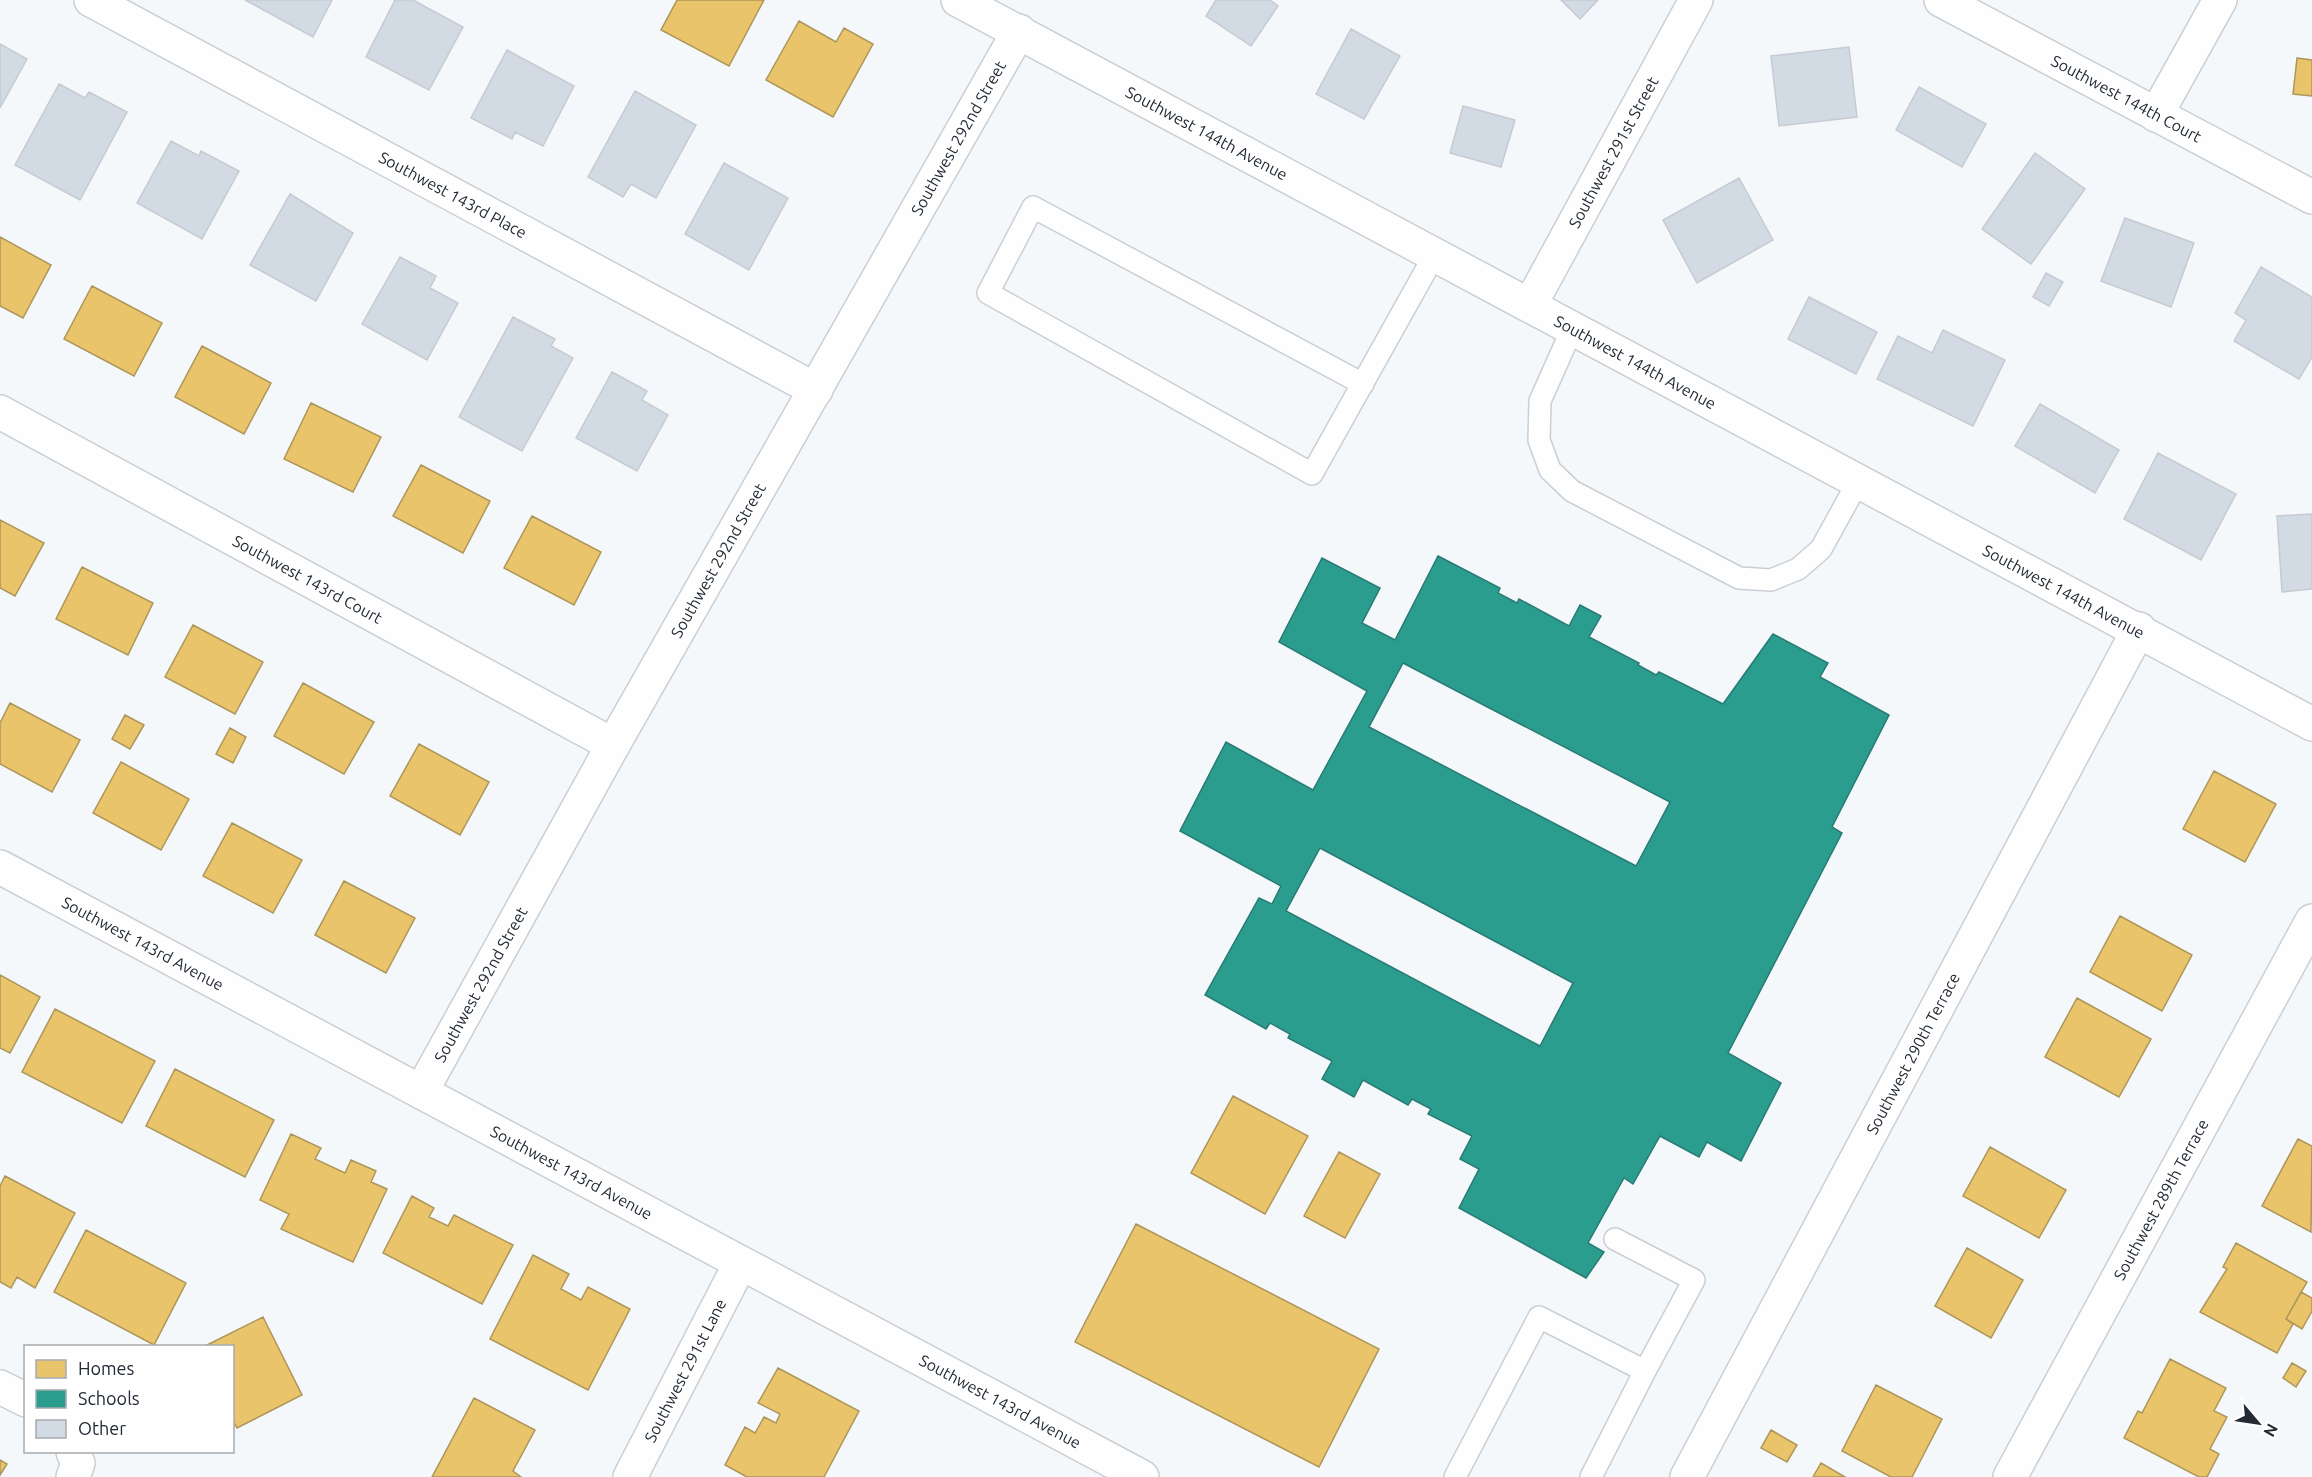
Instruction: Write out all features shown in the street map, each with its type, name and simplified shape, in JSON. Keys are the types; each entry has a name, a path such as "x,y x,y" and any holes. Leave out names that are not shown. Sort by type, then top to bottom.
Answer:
{"street":[{"name":"Southwest 143rd Place","path":"91,0 816,390"},
{"name":"Southwest 144th Avenue","path":"958,0 2139,629 2312,724"},
{"name":"Southwest 291st Street","path":"1530,305 1696,0"},
{"name":"Southwest 144th Court","path":"1941,0 2312,197"},
{"path":"2156,115 2220,0"},
{"name":"Southwest 292nd Street","path":"421,1092 613,745 1018,31"},
{"name":"Southwest 143rd Court","path":"0,412 613,745"},
{"name":"Southwest 290th Terrace","path":"1687,1477 2139,629"},
{"name":"Southwest 143rd Avenue","path":"0,867 1138,1476"},
{"name":"Southwest 289th Terrace","path":"2010,1477 2312,921"},
{"name":"Southwest 291st Lane","path":"630,1477 740,1264"},
{"path":"0,1387 24,1399"},
{"path":"73,1453 78,1463 73,1477"}],"lane":[{"path":"1363,384 1033,207 988,293 1312,474 1363,384 1435,254"},
{"path":"1573,327 1540,401 1539,440 1550,470 1572,491 1739,578 1771,580 1798,569 1821,549 1859,480"},
{"path":"1591,1477 1694,1280 1615,1239"},
{"path":"1455,1477 1539,1317 1645,1371"}],"building: Homes":[{"path":"677,0 764,0 729,66 661,30"},
{"path":"799,21 836,42 844,28 873,44 833,117 766,80"},
{"path":"2297,58 2312,60 2312,96 2293,94"},
{"path":"0,237 51,265 23,318 0,306"},
{"path":"92,286 162,323 134,376 64,339"},
{"path":"202,346 271,383 244,434 175,397"},
{"path":"311,403 381,437 353,492 284,459"},
{"path":"421,465 490,501 463,553 393,516"},
{"path":"532,516 601,552 574,605 504,568"},
{"path":"0,520 44,543 15,596 0,588"},
{"path":"82,567 153,603 128,655 56,619"},
{"path":"193,625 263,662 235,714 165,677"},
{"path":"303,683 374,722 344,774 274,736"},
{"path":"10,703 80,740 52,792 0,764 0,723"},
{"path":"125,715 144,725 130,749 112,739"},
{"path":"230,728 246,737 233,763 216,754"},
{"path":"419,744 489,782 460,835 390,796"},
{"path":"121,762 189,799 161,850 93,813"},
{"path":"2214,771 2276,804 2245,862 2183,829"},
{"path":"232,823 302,860 273,913 203,876"},
{"path":"344,881 415,918 386,973 315,935"},
{"path":"2120,916 2192,955 2162,1011 2090,972"},
{"path":"0,975 40,997 10,1053 0,1048"},
{"path":"2077,998 2151,1039 2119,1097 2045,1057"},
{"path":"55,1009 155,1061 122,1123 22,1072"},
{"path":"175,1069 274,1120 245,1177 146,1126"},
{"path":"1233,1096 1308,1136 1265,1214 1191,1173"},
{"path":"291,1134 321,1148 315,1159 345,1173 351,1160 376,1171 371,1182 387,1189 353,1262 281,1229 289,1214 260,1200"},
{"path":"2298,1139 2312,1146 2311,1232 2262,1206"},
{"path":"1990,1147 2066,1190 2039,1238 1963,1196"},
{"path":"1339,1152 1380,1174 1345,1238 1304,1216"},
{"path":"5,1176 75,1213 35,1288 17,1277 11,1288 0,1282 0,1186"},
{"path":"412,1196 434,1208 429,1217 448,1226 454,1215 513,1245 482,1304 383,1253"},
{"path":"1136,1224 1379,1349 1319,1467 1075,1342"},
{"path":"86,1230 186,1283 154,1345 54,1292"},
{"path":"2236,1243 2307,1282 2286,1319 2293,1324 2277,1353 2200,1312 2227,1269 2223,1267"},
{"path":"1967,1248 2023,1280 1991,1338 1935,1306"},
{"path":"533,1255 569,1274 561,1289 581,1300 588,1287 630,1309 588,1390 490,1339"},
{"path":"2301,1292 2312,1298 2312,1311 2302,1329 2286,1319"},
{"path":"263,1317 302,1395 237,1428 234,1423 234,1345 207,1345"},
{"path":"2170,1359 2226,1388 2214,1411 2227,1417 2210,1449 2219,1454 2207,1477 2199,1477 2124,1438 2138,1411 2142,1413"},
{"path":"2292,1363 2306,1371 2296,1387 2283,1378"},
{"path":"778,1368 859,1411 824,1477 747,1477 725,1465 745,1427 755,1433 764,1417 776,1423 780,1414 758,1403"},
{"path":"1876,1385 1942,1419 1912,1477 1891,1477 1842,1451"},
{"path":"474,1398 535,1430 513,1471 521,1477 432,1477"},
{"path":"1771,1430 1797,1445 1787,1462 1761,1448"},
{"path":"0,1460 7,1464 0,1475"},
{"path":"1821,1463 1845,1477 1813,1477"}],"building: Schools":[{"path":"1438,556 1500,588 1498,593 1517,603 1519,599 1569,626 1580,605 1601,616 1589,637 1639,663 1638,665 1656,675 1659,672 1723,704 1773,634 1828,663 1820,677 1889,715 1832,827 1842,833 1728,1053 1781,1083 1741,1161 1707,1142 1699,1157 1660,1136 1633,1184 1624,1178 1588,1243 1604,1252 1586,1278 1459,1208 1479,1169 1460,1159 1472,1136 1428,1114 1431,1109 1412,1099 1408,1105 1363,1080 1354,1097 1322,1079 1332,1061 1288,1038 1290,1034 1270,1023 1266,1029 1205,995 1259,898 1272,904 1281,886 1180,831 1226,742 1313,790 1367,691 1279,642 1322,558 1380,588 1362,623 1395,640","holes":["1403,663 1670,802 1636,866 1369,727","1320,848 1573,983 1540,1046 1286,911"]}],"building: Other":[{"path":"245,0 332,0 313,37"},
{"path":"395,0 413,0 463,27 429,90 366,57"},
{"path":"1216,0 1270,0 1278,6 1251,46 1206,16"},
{"path":"1561,0 1598,0 1580,19"},
{"path":"1351,29 1400,56 1364,119 1316,94"},
{"path":"0,44 27,59 0,108"},
{"path":"1849,47 1857,117 1779,126 1771,56"},
{"path":"507,50 574,86 543,146 515,132 512,139 471,118"},
{"path":"59,84 85,98 89,92 127,112 80,200 15,165"},
{"path":"1919,87 1986,124 1962,167 1896,130"},
{"path":"635,91 696,125 656,198 631,184 623,197 588,177"},
{"path":"1463,106 1515,120 1501,167 1450,153"},
{"path":"171,141 199,156 201,151 239,171 202,239 137,203"},
{"path":"2035,153 2085,189 2031,264 1982,229"},
{"path":"724,163 788,198 749,270 685,234"},
{"path":"1739,178 1773,240 1697,283 1663,220"},
{"path":"290,194 353,233 316,301 250,265"},
{"path":"2125,218 2194,243 2171,307 2101,281"},
{"path":"400,257 436,276 430,288 458,303 427,360 362,324"},
{"path":"2261,267 2312,297 2312,357 2299,379 2234,341 2246,320 2235,313"},
{"path":"2046,273 2063,282 2049,306 2033,297"},
{"path":"1809,297 1877,332 1856,374 1788,339"},
{"path":"513,317 555,339 551,346 573,358 522,451 459,417"},
{"path":"1943,330 2005,360 1973,426 1877,379 1898,336 1932,353"},
{"path":"612,372 647,391 642,400 668,415 637,471 576,438"},
{"path":"2040,404 2119,450 2095,493 2015,446"},
{"path":"2158,453 2236,494 2201,560 2124,519"},
{"path":"2312,514 2312,589 2282,592 2277,516"}]}
